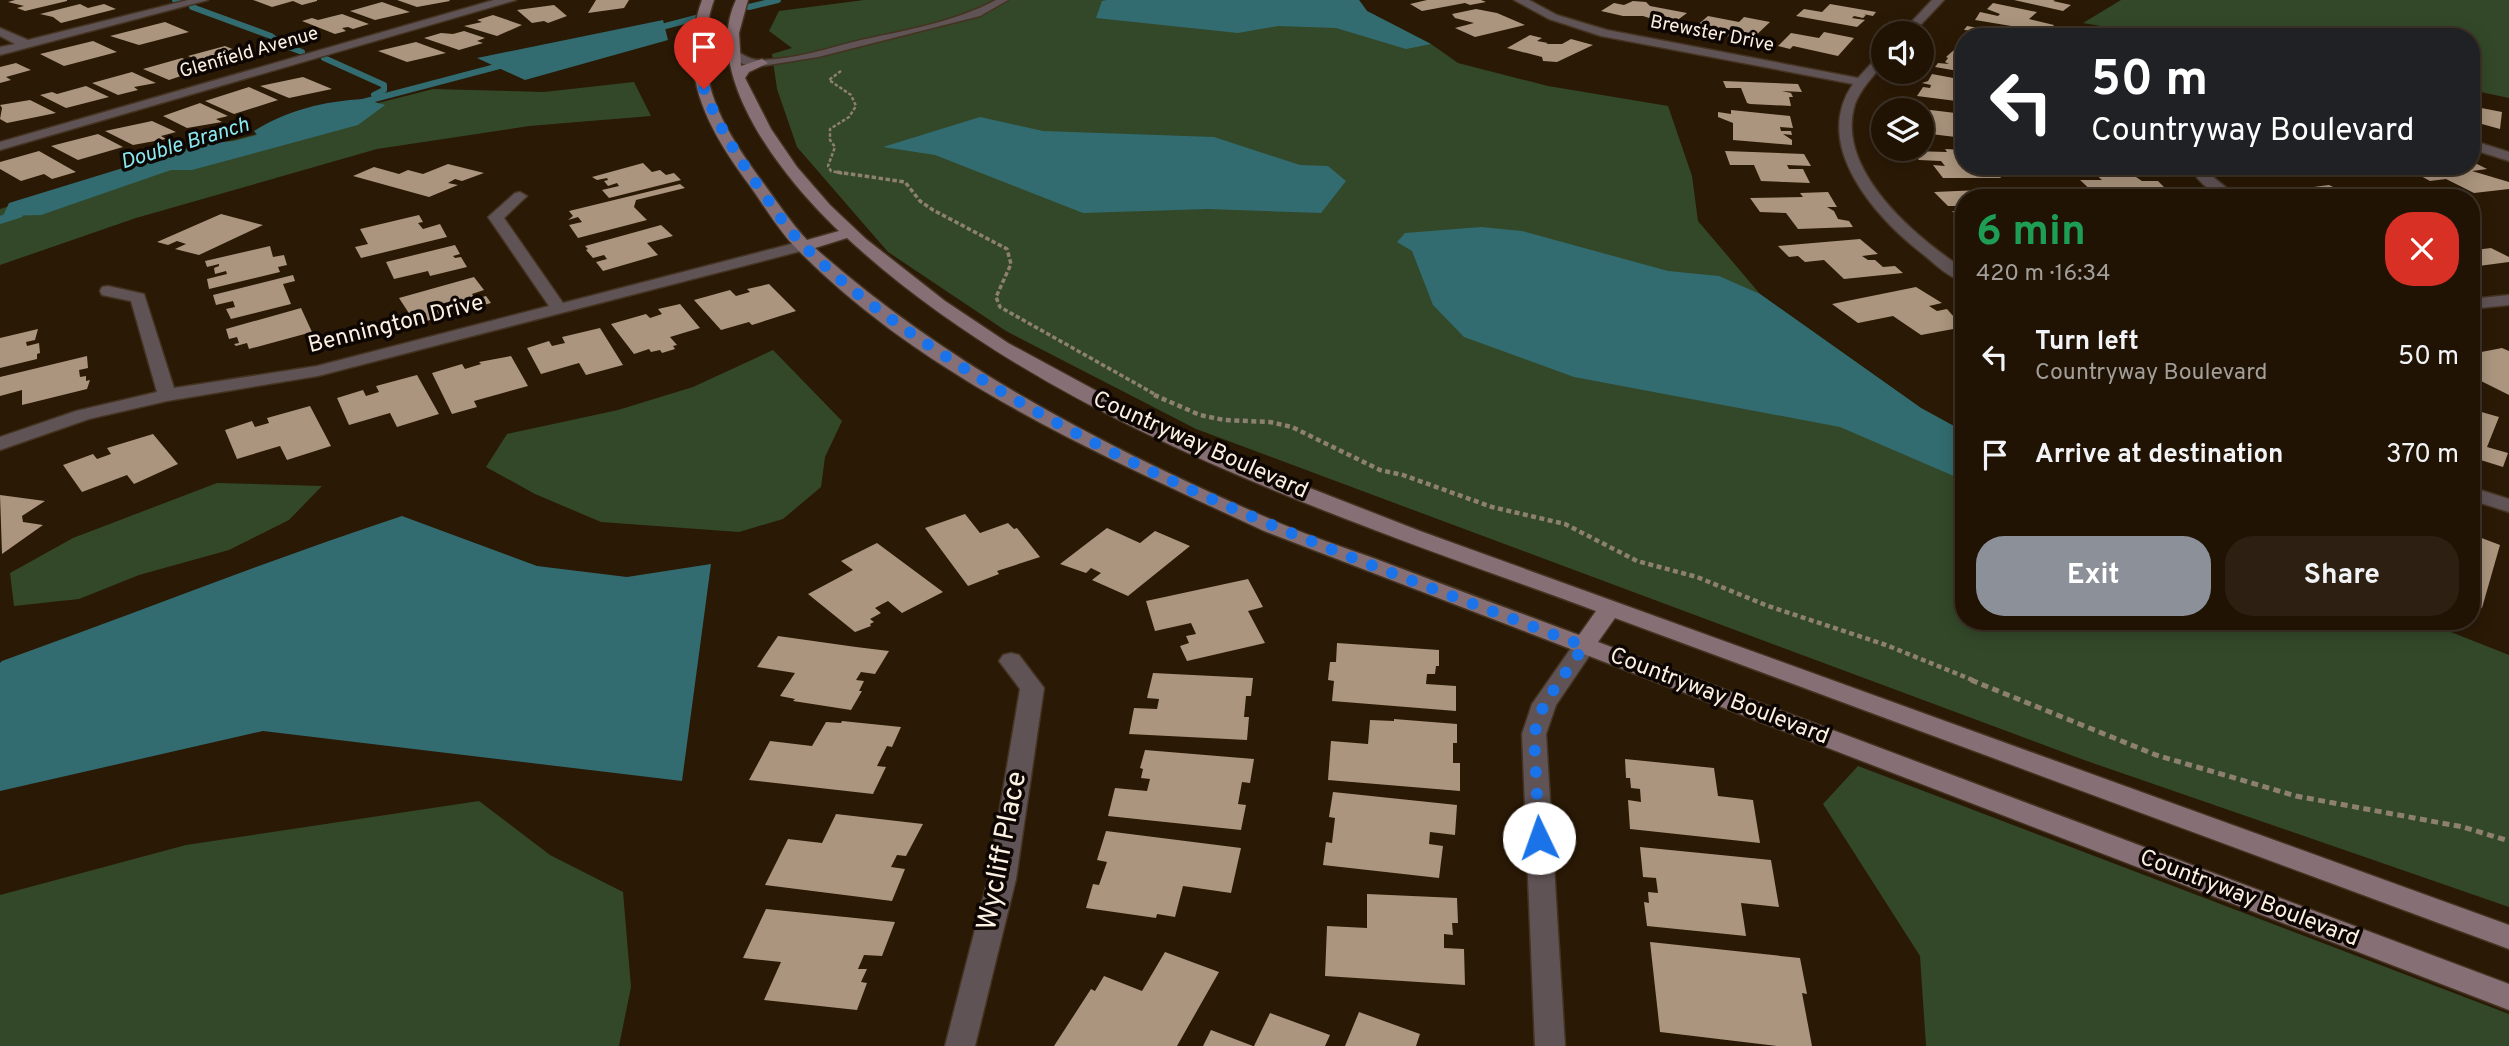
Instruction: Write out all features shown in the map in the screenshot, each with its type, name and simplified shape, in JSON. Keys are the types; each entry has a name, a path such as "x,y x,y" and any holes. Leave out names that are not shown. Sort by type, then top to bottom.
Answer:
{"street":[{"path":"0,51 202,0"},
{"name":"Glenfield Avenue","path":"0,146 510,0"},
{"name":"Countryway Boulevard","path":"708,0 698,31 697,71 717,124 734,155 803,246 863,299 1017,402 1115,453 1271,527 2509,997"},
{"name":"Countryway Boulevard","path":"742,0 734,28 735,67 758,118 789,170 848,233 910,284 957,318 1070,386 1153,427 1308,495 2141,804 2509,937"},
{"name":"Brewster Drive","path":"1520,0 1553,17 1605,33 1861,82"},
{"path":"1918,21 1938,0"},
{"path":"0,32 26,44"},
{"path":"739,77 744,69 762,63"},
{"path":"1871,71 1861,82 1847,110 1846,142 1860,178 1895,222 1955,270"},
{"path":"2480,147 2509,157"},
{"path":"2202,175 2220,189"},
{"path":"520,196 496,216 560,310"},
{"path":"803,246 848,233"},
{"name":"Bennington Drive","path":"0,444 83,415 167,395 318,370 803,246"},
{"path":"108,290 138,298 167,395"},
{"path":"2480,303 2509,300"},
{"path":"2480,496 2509,506"},
{"path":"1550,1046 1534,734 1544,704 1611,607"},
{"name":"Wycliff Place","path":"960,1046 1002,879 1032,688 1011,661"}],"lane":[{"path":"735,54 747,62 762,63 911,34 977,14 1003,0"}],"path":[{"path":"844,70 829,80 851,95 856,106 849,117 830,129 835,147 828,166 831,171 848,176 905,182 912,186 920,201 1007,250 1012,264 996,297 1000,307 1141,389 1200,415 1270,422 1292,427 1380,470 1402,475 1492,507 1565,524 1637,561 1697,577 1768,606 1886,645 2156,755 2296,796 2410,815 2509,841"}],"green space":[{"path":"864,0 1359,0 1367,11 1431,44 1458,63 1548,86 1668,106 1692,176 1698,221 1760,294 1921,408 1955,427 1955,630 2446,630 2509,655 2509,907 2084,760 1196,429 1006,331 888,252 797,147 777,89 772,54 792,48 769,31 779,11"},
{"path":"2121,0 2509,0 2509,98 2480,92 2480,28 2112,28 2083,23"},
{"path":"634,82 651,116 529,126 377,149 136,218 0,265 0,209 167,157 433,89 544,92"},
{"path":"773,350 842,421 825,457 821,487 783,519 739,532 601,522 535,494 486,467 507,434 618,410 693,387"},
{"path":"217,483 322,486 289,520 229,550 139,575 79,599 14,606 10,573 73,538"},
{"path":"1858,766 2509,1014 2509,1046 1926,1046 1920,956 1823,804"},
{"path":"479,801 550,855 623,892 631,987 619,1046 0,1046 0,895 186,845"}],"water":[{"path":"1359,0 1367,11 1431,44 1406,49 1336,28 1278,26 1238,33 1096,18 1102,1"},
{"path":"663,20 668,40 525,80 477,58"},
{"path":"364,99 385,105 358,125 192,170 171,170 41,215 3,216 9,203 201,144 234,141 257,135 254,131 280,117 307,108"},
{"path":"980,117 1043,131 1214,137 1300,165 1328,166 1346,181 1321,213 1207,209 1083,213 935,155 883,147"},
{"path":"1481,227 1522,231 1668,271 1719,276 1760,294 1921,408 1955,427 1955,477 1840,427 1574,377 1464,337 1433,305 1412,251 1397,242 1405,233"},
{"path":"402,516 537,566 627,577 711,564 682,781 263,731 0,791 2,661"}],"building":[{"path":"253,0 317,1 302,5 293,1 272,7"},
{"path":"397,0 449,0 450,1 417,7"},
{"path":"596,0 629,0 624,8 588,13"},
{"path":"1427,0 1486,2 1422,11 1410,4"},
{"path":"2014,0 2055,0 2053,1 2071,5 2063,11"},
{"path":"67,1 25,11 17,8 24,6 8,2"},
{"path":"1633,1 1687,13 1671,25 1643,16 1623,16 1601,11 1614,3 1624,5"},
{"path":"382,2 410,12 375,20 350,11"},
{"path":"1993,3 2037,12 2029,19 2054,25 2051,28 2024,28 1975,20 1980,12 1998,16 2000,14 1987,9"},
{"path":"80,4 88,8 104,4 116,9 61,23 53,17 40,14"},
{"path":"1830,4 1876,12 1873,16 1863,14 1866,15 1863,18 1854,16 1852,18 1865,20 1857,27 1796,16 1804,9 1822,12"},
{"path":"554,5 567,16 548,23 532,23 517,10"},
{"path":"1476,9 1497,13 1525,25 1475,37 1455,28 1474,23 1455,18 1452,14"},
{"path":"342,14 369,24 353,29 342,28 346,31 335,34 302,21 312,18 318,20"},
{"path":"493,15 522,25 497,36 464,26 482,22 477,20"},
{"path":"1708,16 1739,22 1744,17 1770,22 1750,41 1726,36 1732,31 1725,29 1721,33 1694,28"},
{"path":"165,22 189,32 139,45 110,36"},
{"path":"464,31 485,38 477,41 483,43 459,50 424,38 441,33"},
{"path":"1824,32 1854,38 1838,56 1793,46 1790,49 1778,46 1791,33 1819,38"},
{"path":"1530,35 1542,38 1537,41 1548,43 1546,44 1562,44 1571,39 1593,45 1557,62 1543,61 1542,57 1507,48"},
{"path":"93,41 117,52 64,66 40,54"},
{"path":"416,42 446,53 407,62 378,51"},
{"path":"225,46 252,57 210,65 188,56"},
{"path":"1955,50 1955,70 1935,67 1938,63 1949,64 1945,62 1948,58 1946,57"},
{"path":"182,58 205,68 169,80 143,69"},
{"path":"16,63 31,70 6,77 11,80 0,83 0,67"},
{"path":"132,72 156,83 134,87 138,90 118,95 92,83"},
{"path":"1934,74 1955,78 1955,101 1917,96 1923,87 1930,88 1931,85 1926,84 1934,84"},
{"path":"303,77 332,89 289,98 260,86"},
{"path":"1723,81 1798,84 1802,92 1782,91 1791,93 1791,106 1750,104 1747,103 1741,88 1726,88"},
{"path":"86,86 109,97 66,108 40,95 52,92 57,94"},
{"path":"249,87 278,100 234,114 205,101"},
{"path":"30,100 56,113 7,123 0,119 0,105"},
{"path":"200,103 228,116 216,119 222,122 187,128 163,116"},
{"path":"2480,108 2502,112 2500,129 2480,123"},
{"path":"1731,110 1790,116 1793,128 1780,127 1781,131 1791,131 1792,135 1783,134 1792,140 1792,145 1733,140 1733,123 1718,117 1718,112 1731,114"},
{"path":"1934,110 1955,113 1955,137 1934,134"},
{"path":"152,121 176,132 161,136 166,139 133,145 105,131"},
{"path":"98,134 123,147 78,160 51,146"},
{"path":"1955,150 1955,175 1999,175 2001,178 1943,178 1933,165 1945,166 1941,161 1934,161 1934,152"},
{"path":"39,151 76,172 52,179 44,174 21,181 0,169 0,162"},
{"path":"1725,151 1804,154 1811,166 1787,165 1789,169 1803,169 1810,183 1761,181 1754,165 1730,165"},
{"path":"643,163 652,172 660,170 666,175 674,173 681,180 609,198 602,190 619,186 617,183 608,186 604,181 608,180 607,178 597,180 592,177"},
{"path":"448,164 484,173 462,181 455,179 448,183 458,185 429,197 353,176 374,167 399,174 408,170 423,174"},
{"path":"2480,173 2509,182 2509,189 2480,192 2480,189 2466,189 2446,179 2430,181 2419,175"},
{"path":"2096,175 2146,175 2148,176 2136,177 2142,181 2158,181 2166,189 2090,189 2080,180 2102,180"},
{"path":"680,184 685,188 636,200 634,207 647,220 578,238 569,225 582,222 578,217 568,220 573,216 569,211"},
{"path":"2329,185 2337,189 2299,189"},
{"path":"1955,191 1955,206 1948,206 1934,192"},
{"path":"1828,192 1837,207 1827,207 1834,211 1838,219 1849,221 1853,227 1798,229 1786,213 1760,212 1750,198 1803,197 1800,193"},
{"path":"221,214 263,225 199,255 175,249 186,244 177,241 168,245 157,242"},
{"path":"419,215 423,222 418,223 423,229 440,224 447,237 361,258 355,247 368,244 360,229"},
{"path":"661,225 673,236 647,243 658,255 603,271 596,262 607,259 604,255 593,258 586,250 588,249 585,246"},
{"path":"1860,239 1878,254 1862,256 1875,260 1883,267 1895,266 1903,273 1844,279 1824,260 1805,262 1798,256 1789,257 1778,246"},
{"path":"455,245 460,254 453,256 461,257 467,267 430,276 428,271 394,279 386,262"},
{"path":"270,246 273,257 284,255 287,265 278,267 280,272 209,289 207,279 227,274 226,271 215,274 214,268 219,264 207,267 205,261"},
{"path":"2491,248 2509,257 2509,262 2480,266 2480,249"},
{"path":"293,275 295,281 283,284 291,304 231,319 226,309 235,307 233,301 216,305 213,295"},
{"path":"474,277 484,290 472,294 475,299 486,296 491,303 416,324 399,298"},
{"path":"769,284 796,311 752,325 749,322 721,330 694,300 730,290 736,296 750,292 747,289"},
{"path":"1916,287 1942,303 1929,306 1937,311 1947,309 1955,317 1955,329 1921,335 1893,316 1858,323 1832,304"},
{"path":"680,304 700,328 670,337 677,345 673,346 675,349 662,353 660,350 651,352 649,349 634,354 611,324 646,314 650,318 662,314 658,309"},
{"path":"301,308 312,332 249,349 247,343 236,346 234,344 239,343 237,337 229,339 226,329"},
{"path":"600,328 623,365 586,375 579,363 541,374 527,348 549,341 552,346 565,343 562,337"},
{"path":"38,329 35,340 26,342 27,346 39,343 40,353 37,354 37,359 0,368 0,338"},
{"path":"2502,348 2509,351 2509,395 2480,380 2480,352"},
{"path":"87,356 88,368 79,370 80,377 86,376 86,381 90,380 87,389 22,405 22,390 0,396 0,377"},
{"path":"511,356 528,386 474,401 477,407 452,414 432,373 462,364 465,369 481,364 479,362"},
{"path":"417,375 439,414 397,427 390,413 349,425 337,398 363,390 366,396 379,392 376,386"},
{"path":"310,406 331,446 287,460 280,446 237,459 225,430 252,421 255,427 269,423 267,418"},
{"path":"2480,412 2499,417 2487,447 2508,453 2503,467 2480,460"},
{"path":"153,434 178,464 134,484 127,475 82,492 63,465 93,454 97,459 111,454 107,448"},
{"path":"0,495 45,501 22,516 23,522 43,525 2,554"},
{"path":"965,514 980,533 1008,523 1014,529 1017,528 1040,557 997,571 999,574 968,586 925,528"},
{"path":"1107,528 1140,543 1155,531 1190,546 1128,596 1092,580 1101,573 1091,568 1086,573 1060,564"},
{"path":"2480,537 2500,545 2482,608 2480,607"},
{"path":"877,543 943,592 902,613 888,601 875,608 881,613 870,619 874,622 871,626 855,632 808,594 853,570 841,561"},
{"path":"1248,579 1263,607 1248,611 1265,643 1187,661 1180,646 1189,643 1186,636 1196,634 1191,623 1155,631 1146,601"},
{"path":"778,636 889,651 875,674 861,672 856,680 864,681 859,691 862,691 851,710 793,701 795,699 780,696 795,673 757,667"},
{"path":"1337,643 1439,650 1439,666 1436,666 1435,674 1427,674 1426,684 1456,686 1456,711 1332,701 1334,681 1328,680 1330,662 1336,662"},
{"path":"1153,673 1253,678 1251,696 1246,696 1244,717 1249,717 1247,740 1129,734 1134,708 1157,709 1159,699 1147,698"},
{"path":"1394,719 1457,724 1453,763 1460,763 1460,791 1328,780 1331,741 1368,744 1370,720"},
{"path":"826,722 901,727 892,747 887,746 877,766 886,767 873,794 749,780 770,741 812,746"},
{"path":"1145,750 1254,759 1250,783 1242,782 1238,804 1246,805 1241,830 1108,816 1115,788 1147,791 1150,779 1141,778 1143,769 1140,768"},
{"path":"1625,759 1714,768 1718,796 1753,800 1760,843 1630,829 1628,800 1641,802 1640,789 1631,788 1630,778 1626,778"},
{"path":"1333,792 1457,805 1455,835 1430,832 1429,844 1443,846 1439,878 1323,865 1326,842 1332,843 1335,818 1329,817"},
{"path":"836,814 923,824 906,856 897,855 891,867 905,869 892,901 765,885 788,839 822,843"},
{"path":"1106,831 1241,848 1231,893 1183,886 1175,917 1157,914 1156,918 1086,908 1093,884 1099,885 1107,862 1097,860"},
{"path":"1640,847 1771,860 1779,907 1741,903 1746,936 1647,926 1644,902 1649,903 1648,892 1658,893 1656,878 1643,877"},
{"path":"1367,894 1457,898 1458,923 1452,923 1453,935 1444,934 1444,948 1464,949 1465,985 1325,976 1327,926 1367,928"},
{"path":"766,909 895,922 882,956 864,955 858,969 867,969 861,982 867,983 857,1010 764,1000 781,962 743,958"},
{"path":"1650,942 1800,958 1807,994 1802,993 1812,1046 1777,1046 1660,1032"},
{"path":"1165,952 1219,972 1177,1046 1054,1046 1091,989 1095,991 1104,976 1142,991"},
{"path":"1359,1012 1420,1034 1416,1046 1345,1046"},
{"path":"1270,1013 1330,1035 1325,1046 1254,1046"},
{"path":"1211,1030 1253,1046 1203,1046"}],"waterway":[{"path":"749,7 778,0"},
{"name":"Double Branch","path":"192,7 271,36 281,44 302,52"},
{"path":"654,29 696,18"},
{"name":"Double Branch","path":"324,58 384,85 384,90 374,95"},
{"name":"Double Branch","path":"359,103 507,64"},
{"name":"Double Branch","path":"0,220 19,214"}],"route":[{"path":"704,89 717,124 734,155 803,246 863,299 1017,402 1115,453 1271,527 1584,646 1544,704 1534,734 1539,838"}]}
